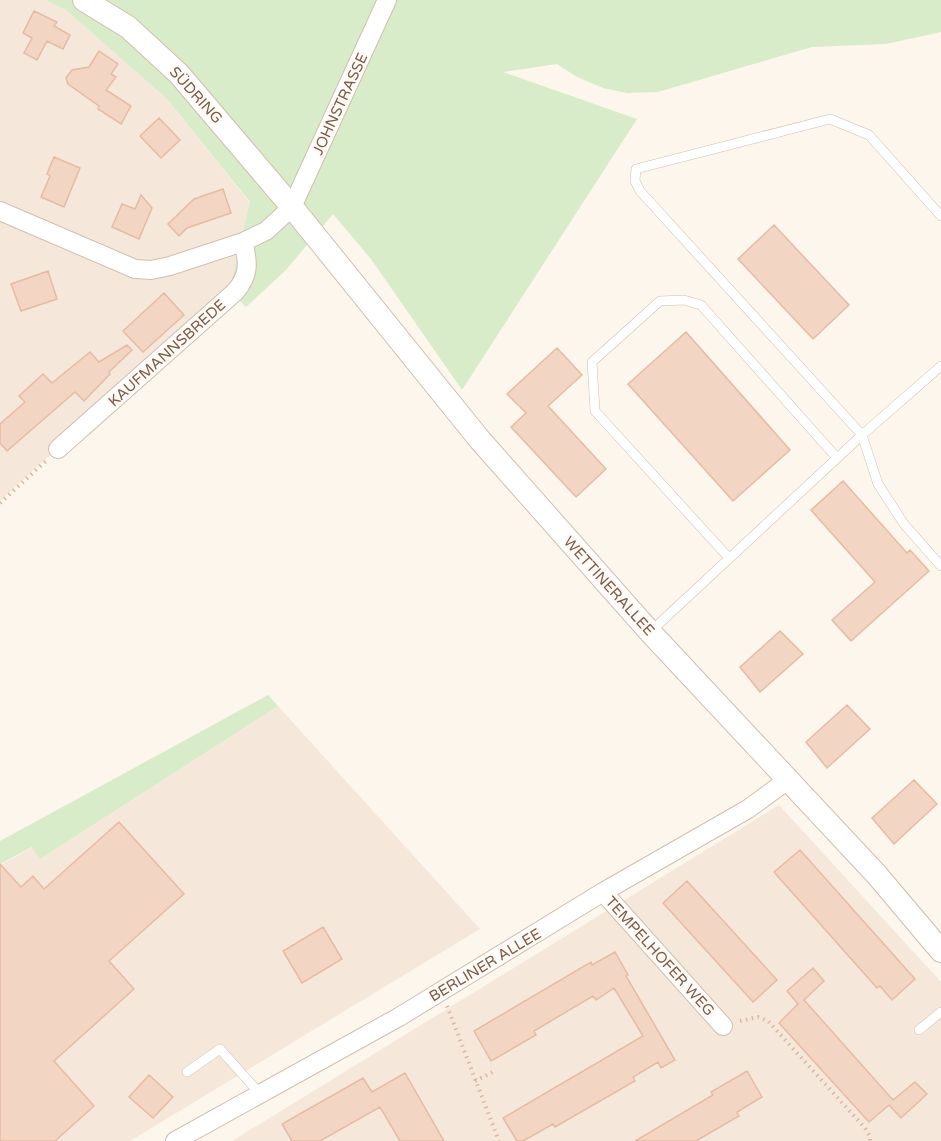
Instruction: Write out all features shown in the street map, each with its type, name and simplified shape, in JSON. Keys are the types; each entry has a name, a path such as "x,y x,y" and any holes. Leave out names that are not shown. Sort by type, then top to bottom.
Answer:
{"street":[{"name":"SÜDRING","path":"84,0 128,27 179,74 292,207"},
{"name":"JOHNSTRASSE","path":"292,207 387,0"},
{"path":"0,212 135,269 151,270 243,242 266,231 292,207"},
{"name":"WETTINERALLEE","path":"292,207 480,440 650,632 877,875 941,951"},
{"name":"KAUFMANNSBREDE","path":"58,450 235,292 243,283 248,270 243,242"},
{"name":"BERLINER ALLEE","path":"175,1141 441,991 603,892 748,810 789,779"},
{"name":"TEMPELHOFER WEG","path":"603,892 723,1026"}],"lane":[{"path":"941,216 869,135 830,119 636,169 635,181 640,191 862,435 878,484 904,525 941,566"},
{"path":"729,558 595,411 592,362 660,301 684,300 701,305 837,458"},
{"path":"650,632 862,435 941,366"},
{"path":"920,1030 941,1012"},
{"path":"187,1072 220,1049 260,1094"}],"path":[{"path":"0,503 58,450"},
{"path":"441,991 499,1141"},
{"name":"TEMPELHOFER WEG","path":"723,1026 729,1028 744,1019 759,1017 768,1021 865,1128 870,1141"},
{"path":"475,1081 492,1072"}],"shaded area":[{"path":"0,0 45,0 66,10 167,99 250,203 229,291 0,501"},
{"path":"278,706 480,929 130,1141 0,1141 0,865 33,847 40,859"},
{"path":"779,805 941,982 941,1141 232,1141"}],"green space":[{"path":"45,0 941,0 941,32 886,44 812,47 658,92 627,93 603,88 577,77 557,64 503,72 637,119 462,390 371,259 333,214 286,270 246,307 229,291 250,202 167,99 66,10"},
{"path":"268,695 278,706 40,859 32,847 0,864 0,841"}],"building":[{"path":"34,11 57,22 54,26 70,35 63,49 47,41 37,60 24,53 32,38 23,33"},
{"path":"99,51 118,64 111,74 116,77 106,90 131,106 121,124 98,109 99,106 68,84 66,78 72,70 89,67"},
{"path":"159,118 180,140 161,158 140,136"},
{"path":"54,157 80,168 64,207 41,197 50,176 47,174"},
{"path":"223,189 231,213 187,228 179,236 168,224 194,199"},
{"path":"141,195 152,208 139,239 112,227 122,204 135,209"},
{"path":"774,225 849,305 813,339 738,259"},
{"path":"48,271 57,299 21,311 11,284"},
{"path":"164,293 184,315 143,352 123,331"},
{"path":"686,332 790,450 733,501 628,384"},
{"path":"127,345 132,350 84,401 75,392 7,451 0,443 0,424 25,402 19,396 43,374 52,383 90,352 99,362"},
{"path":"557,348 582,375 548,406 606,469 576,497 511,427 526,413 507,394"},
{"path":"843,481 907,553 910,550 929,571 851,641 832,620 875,582 811,510"},
{"path":"780,631 803,654 760,692 740,667"},
{"path":"847,705 870,729 827,768 806,742"},
{"path":"914,780 937,804 894,844 872,818"},
{"path":"119,822 184,894 109,961 134,989 54,1061 94,1106 55,1141 0,1141 0,864 21,887 33,876 44,889"},
{"path":"800,850 915,979 892,1000 880,986 877,988 774,872"},
{"path":"687,881 777,980 753,1002 663,903"},
{"path":"323,927 342,959 302,983 283,951"},
{"path":"615,952 628,975 626,976 675,1060 661,1068 658,1062 633,1077 635,1081 555,1127 553,1124 523,1141 517,1141 503,1118 643,1036 614,988 596,1000 593,996 534,1031 536,1035 491,1061 474,1031 591,962 592,965"},
{"path":"813,968 824,981 804,1000 893,1100 915,1082 927,1094 901,1118 889,1105 869,1122 779,1023 798,1004 787,991"},
{"path":"747,1071 762,1097 737,1112 739,1116 696,1141 635,1141 713,1095 711,1092"},
{"path":"405,1073 444,1141 400,1141 380,1107 320,1141 292,1141 282,1124 363,1078 372,1092"},
{"path":"149,1075 173,1097 153,1118 129,1097"}]}
